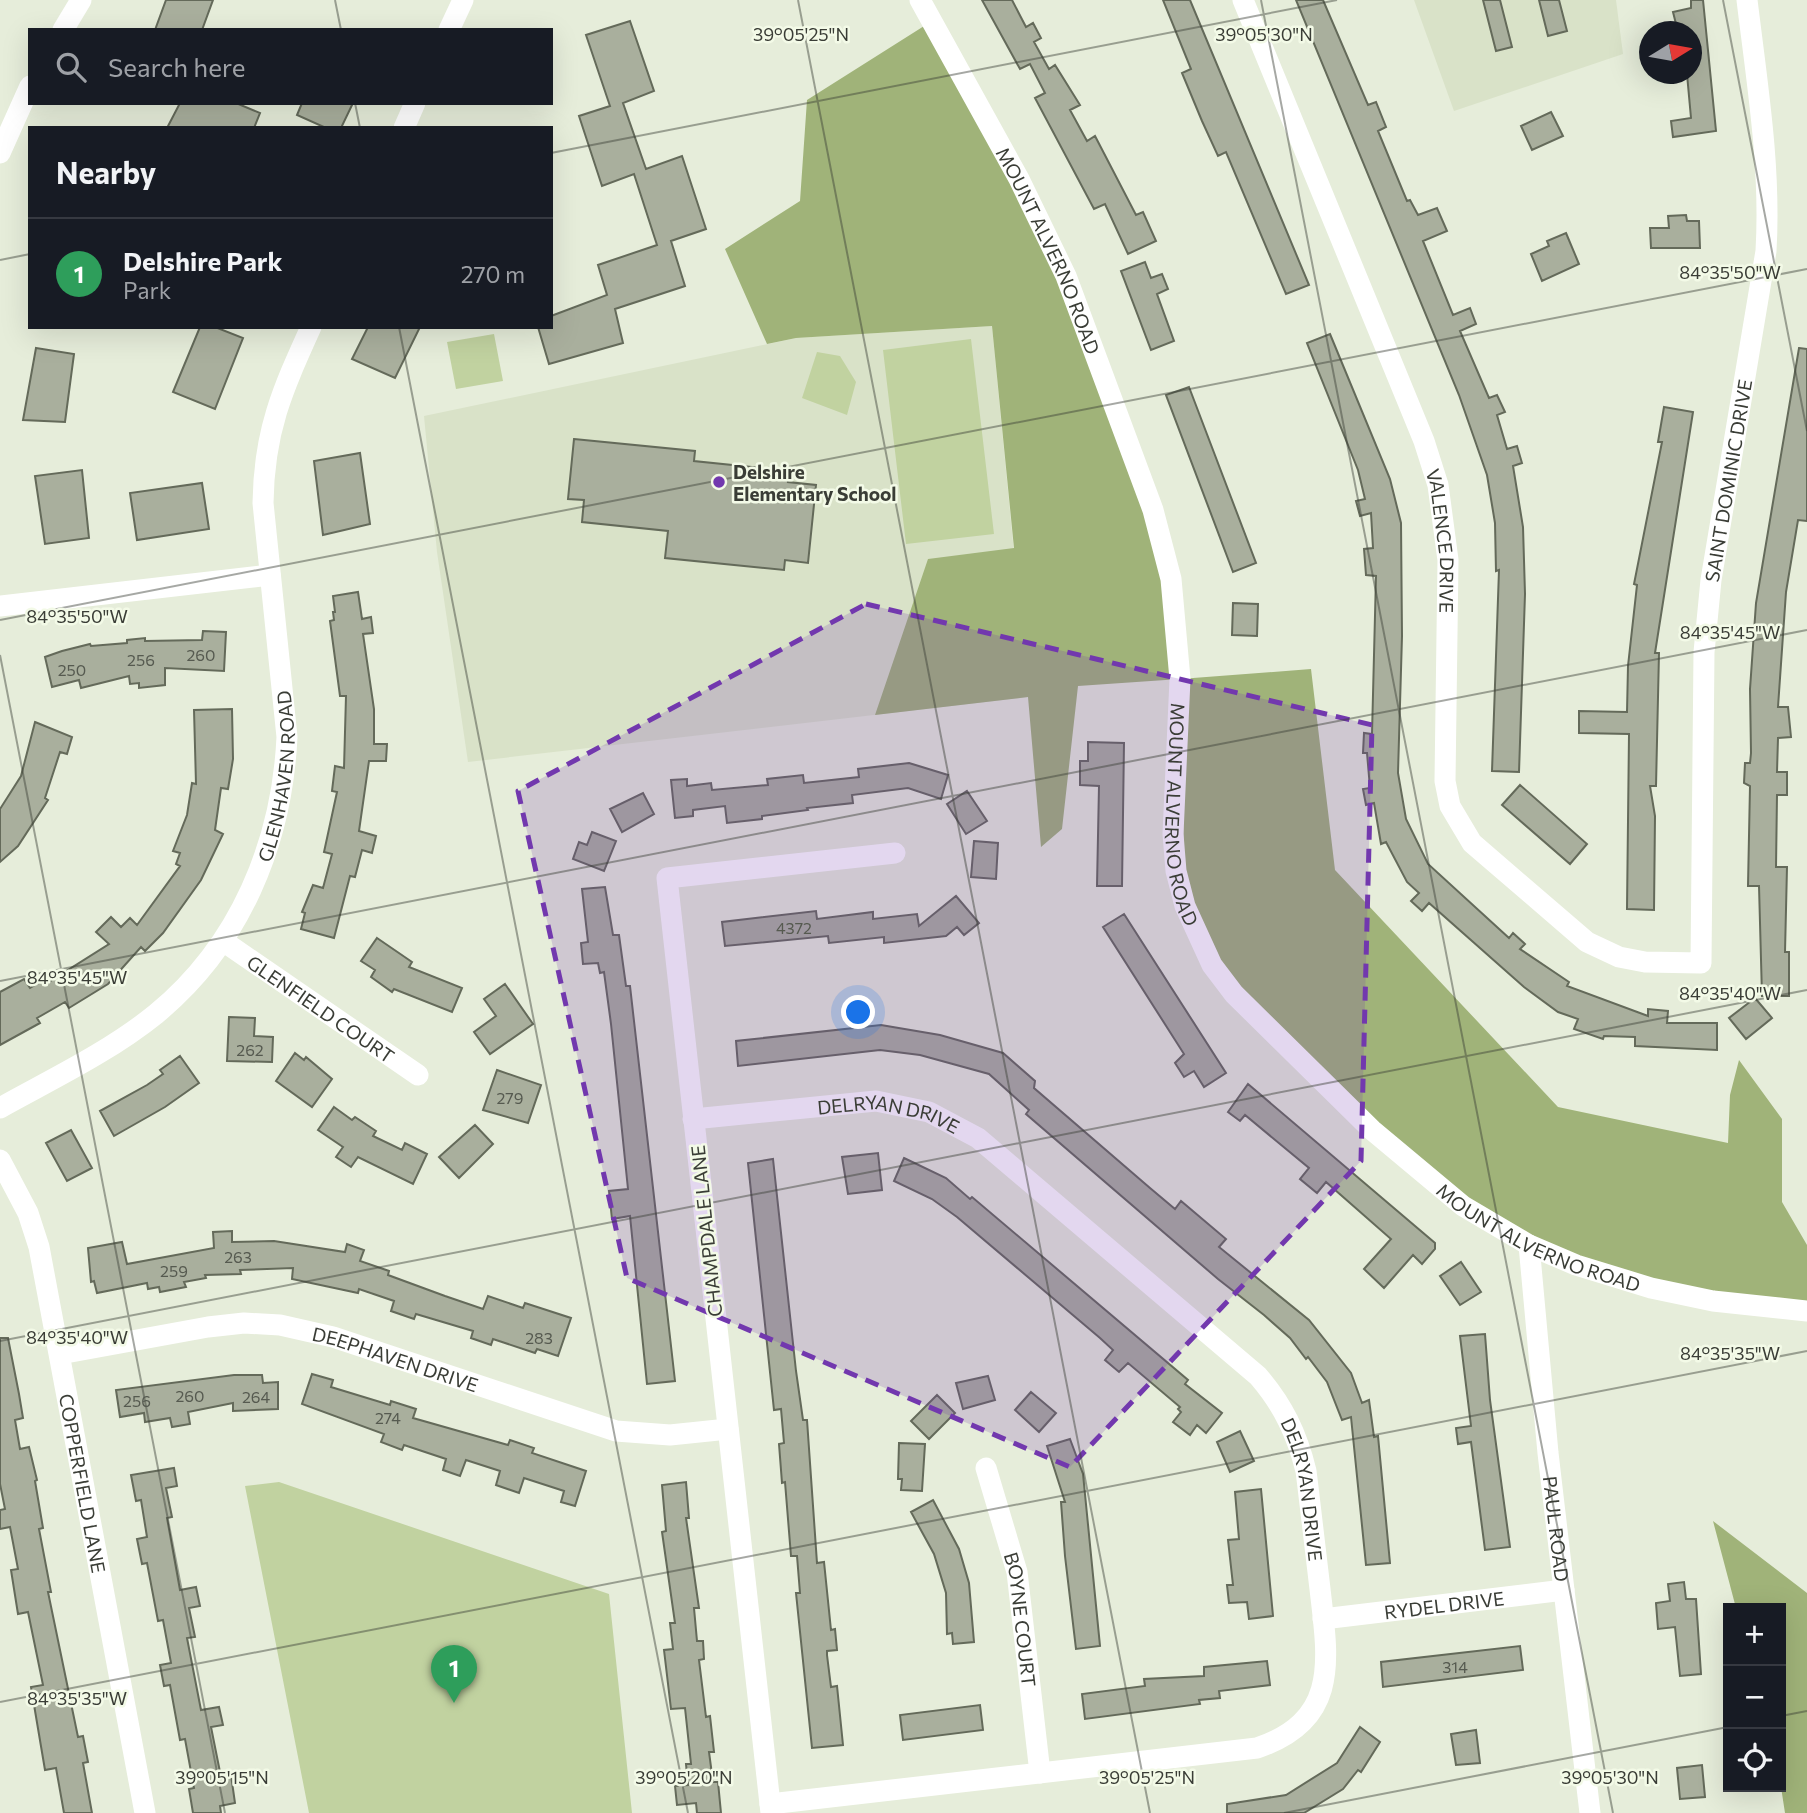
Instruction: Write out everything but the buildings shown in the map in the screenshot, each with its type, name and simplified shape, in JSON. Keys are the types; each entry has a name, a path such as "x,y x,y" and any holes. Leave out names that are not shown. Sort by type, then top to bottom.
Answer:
{"street":[{"path":"64,28 81,0"},
{"path":"450,28 463,0"},
{"name":"MOUNT ALVERNO ROAD","path":"920,0 1019,179 1066,276 1153,510 1171,579 1180,679 1173,834 1177,871 1185,906 1198,941 1234,994 1372,1130 1464,1206 1529,1245 1576,1265 1651,1288 1713,1301 1807,1311"},
{"name":"VALENCE DRIVE","path":"1243,0 1424,440 1438,485 1448,560 1445,781 1450,806 1472,843 1587,942 1619,957 1645,962 1701,963"},
{"name":"SAINT DOMINIC DRIVE","path":"1701,963 1704,652 1711,580 1766,251 1768,215 1765,157 1747,0"},
{"path":"0,153 28,90"},
{"path":"405,126 414,105"},
{"name":"GLENHAVEN ROAD","path":"0,1108 119,1041 183,990 223,941 246,902 264,861 278,818 285,774 285,695 263,503 264,466 270,429 280,394 310,329"},
{"path":"0,606 271,575"},
{"name":"CHAMPDALE LANE","path":"770,1808 667,878 895,853"},
{"name":"GLENFIELD COURT","path":"223,941 418,1075"},
{"name":"DELRYAN DRIVE","path":"694,1119 876,1101 929,1112 978,1138 1258,1376 1275,1397 1300,1445 1306,1471 1324,1619 1327,1650 1324,1687 1305,1720 1275,1742 1257,1748 770,1808"},
{"name":"COPPERFIELD LANE","path":"0,1160 27,1213 39,1247 145,1813"},
{"name":"PAUL ROAD","path":"1529,1245 1590,1813"},
{"name":"DEEPHAVEN DRIVE","path":"60,1354 208,1327 244,1323 280,1325 333,1337 616,1430 670,1435 728,1429"},
{"name":"BOYNE COURT","path":"986,1468 1017,1572 1040,1773"},
{"name":"RYDEL DRIVE","path":"1324,1619 1564,1590"}],"highlighted area":[{"path":"866,604 1372,725 1361,1161 1070,1467 627,1278 518,791"}],"shaded area":[{"path":"1414,0 1616,0 1623,54 1454,111"},
{"name":"Delshire Elementary School","path":"992,326 1028,697 468,762 437,552 424,416 796,338"}],"green space":[{"path":"932,21 1019,179 1153,510 1180,679 1078,686 1062,829 1041,847 1028,697 875,715 928,559 1014,548 992,326 796,338 767,344 725,249 800,201 807,100"},
{"path":"494,334 503,381 456,389 447,342"},
{"path":"971,339 994,534 906,544 883,350"},
{"path":"817,352 840,356 856,382 847,415 802,398"},
{"path":"1311,669 1335,870 1558,1107 1728,1143 1730,1095 1739,1060 1782,1119 1782,1202 1807,1245 1807,1311 1651,1288 1463,1206 1234,994 1185,906 1180,679"},
{"path":"279,1482 609,1594 632,1813 309,1813 245,1486"},
{"path":"1713,1521 1807,1593 1807,1813 1785,1813 1782,1792 1786,1792 1786,1603 1735,1603"}],"place":[{"name":"Delshire Elementary School","path":"719,482"},
{"name":"Delshire Park","path":"454,1703"}]}
